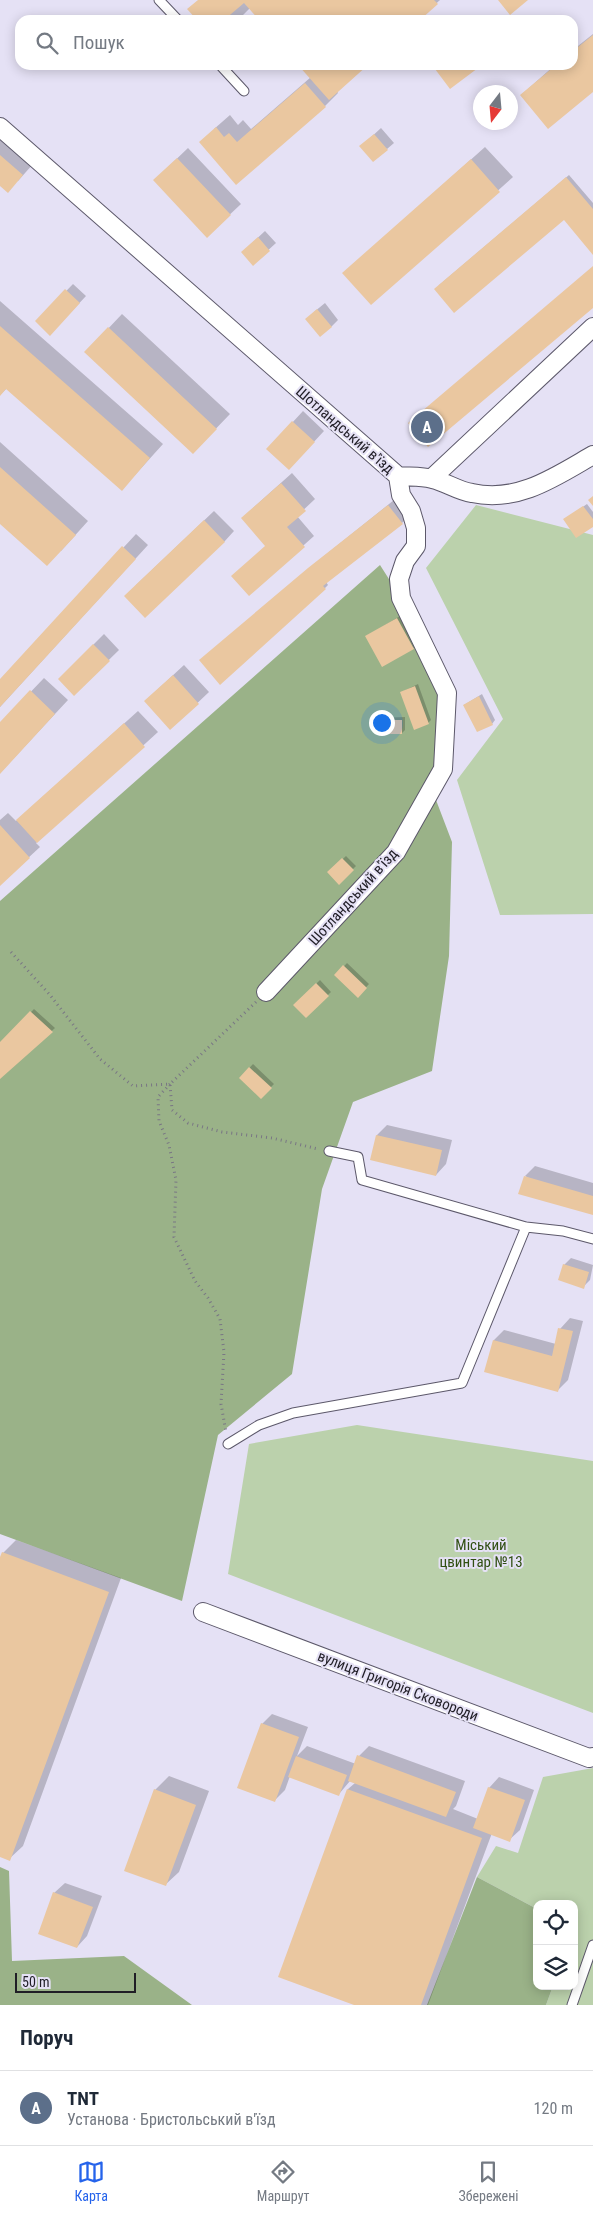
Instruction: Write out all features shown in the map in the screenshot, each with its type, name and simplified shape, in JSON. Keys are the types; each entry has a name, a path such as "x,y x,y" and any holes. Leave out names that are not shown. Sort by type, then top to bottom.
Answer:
{"street":[{"name":"Шотландський в'їзд","path":"0,127 398,476 401,495 410,510 416,528 416,546 405,561 400,579 401,598 447,693 443,770 396,852 266,992"},
{"path":"432,478 593,327"},
{"path":"398,476 432,478 471,493 498,496 524,492 548,481 593,455"},
{"name":"вулиця Григорія Сковороди","path":"203,1612 589,1758 593,1757"}],"lane":[{"path":"159,0 173,15"},
{"path":"225,70 244,91"},
{"path":"329,1151 358,1157 362,1180 526,1227 563,1231 593,1239"},
{"path":"228,1444 259,1425 293,1413 462,1383 526,1227"},
{"path":"572,2005 593,1945"}],"path":[{"path":"11,952 50,995 100,1059 133,1086 170,1084"},
{"path":"221,1437 226,1433 226,1424 220,1404 224,1352 220,1319 208,1298 195,1281 174,1236 176,1180 169,1145 159,1121 158,1098 170,1084 266,992"},
{"path":"170,1084 172,1110 188,1123 222,1132 272,1138 329,1151"}],"green space":[{"path":"476,505 593,535 593,914 500,915 457,780 503,719 426,568"},
{"path":"380,565 445,667 436,800 452,842 449,956 432,1071 353,1102 322,1189 292,1374 218,1435 182,1601 0,1534 0,901"},
{"name":"Міський цвинтар №13","path":"357,1425 593,1461 593,1713 228,1574 249,1444"},
{"path":"593,1768 593,2005 546,2005 552,1990 578,1990 578,1900 533,1900 533,1907 477,1877 496,1846 518,1853 543,1777"},
{"path":"0,1867 9,1871 12,1961 124,1956 192,2005 0,2005"},
{"path":"477,1877 533,1907 533,1990 552,1990 546,2005 427,2005"}],"building":[{"path":"198,0 434,0 438,4 426,15 255,15 244,3 230,15 192,15 187,9"},
{"path":"498,0 528,0 510,15"},
{"path":"593,35 593,92 548,129 520,95 550,70 578,70 578,47"},
{"path":"302,70 362,70 329,100"},
{"path":"436,70 475,70 450,89"},
{"path":"305,83 326,107 236,185 199,142 216,127 224,137 229,133 237,142"},
{"path":"374,134 388,150 373,162 359,146"},
{"path":"0,155 23,175 8,193 0,186"},
{"path":"177,158 231,215 207,238 153,180"},
{"path":"471,159 500,192 371,305 342,273"},
{"path":"566,177 593,209 593,255 564,220 454,313 434,289"},
{"path":"258,237 270,251 253,266 241,252"},
{"path":"593,266 593,308 428,447 408,423"},
{"path":"65,289 80,303 50,336 35,321"},
{"path":"317,309 332,327 320,337 305,319"},
{"path":"0,326 150,458 122,491 6,389 0,396"},
{"path":"108,327 217,429 193,454 84,352"},
{"path":"292,421 315,442 289,470 266,449"},
{"path":"0,467 76,535 47,566 0,524"},
{"path":"281,483 306,511 287,527 305,547 249,596 231,576 265,546 241,518"},
{"path":"593,496 593,506 588,500"},
{"path":"388,505 403,524 323,586 326,589 220,685 199,660 308,568"},
{"path":"583,506 593,519 593,527 576,538 563,519"},
{"path":"204,520 225,542 145,618 124,596"},
{"path":"122,546 136,559 0,707 0,679"},
{"path":"397,618 414,649 382,667 365,636"},
{"path":"93,644 110,661 74,696 58,679"},
{"path":"173,675 199,704 170,730 144,701"},
{"path":"415,686 429,724 414,730 400,692"},
{"path":"30,690 55,714 0,774 0,722"},
{"path":"479,696 493,725 477,732 463,705"},
{"path":"375,720 402,720 402,734 375,734"},
{"path":"124,723 145,747 37,843 16,820"},
{"path":"0,825 30,858 0,886"},
{"path":"342,858 354,870 339,885 327,872"},
{"path":"343,965 367,988 358,998 334,975"},
{"path":"316,983 329,996 306,1018 293,1005"},
{"path":"30,1011 53,1032 0,1079 0,1042"},
{"path":"249,1067 272,1088 261,1099 239,1078"},
{"path":"376,1135 442,1150 436,1176 370,1160"},
{"path":"524,1176 593,1196 593,1215 518,1194"},
{"path":"563,1264 589,1272 584,1289 558,1280"},
{"path":"558,1328 573,1331 558,1392 484,1372 493,1340 552,1356"},
{"path":"2,1552 109,1592 10,1861 0,1857 0,1557"},
{"path":"261,1723 299,1737 275,1802 237,1788"},
{"path":"357,1755 456,1792 446,1817 348,1781"},
{"path":"296,1756 347,1775 339,1796 288,1777"},
{"path":"488,1787 525,1800 510,1842 473,1828"},
{"path":"154,1789 196,1805 166,1886 124,1871"},
{"path":"347,1789 482,1838 421,2005 354,2005 278,1977"},
{"path":"53,1892 93,1907 77,1948 38,1934"}],"place":[{"name":"TNT","path":"427,427"}]}
